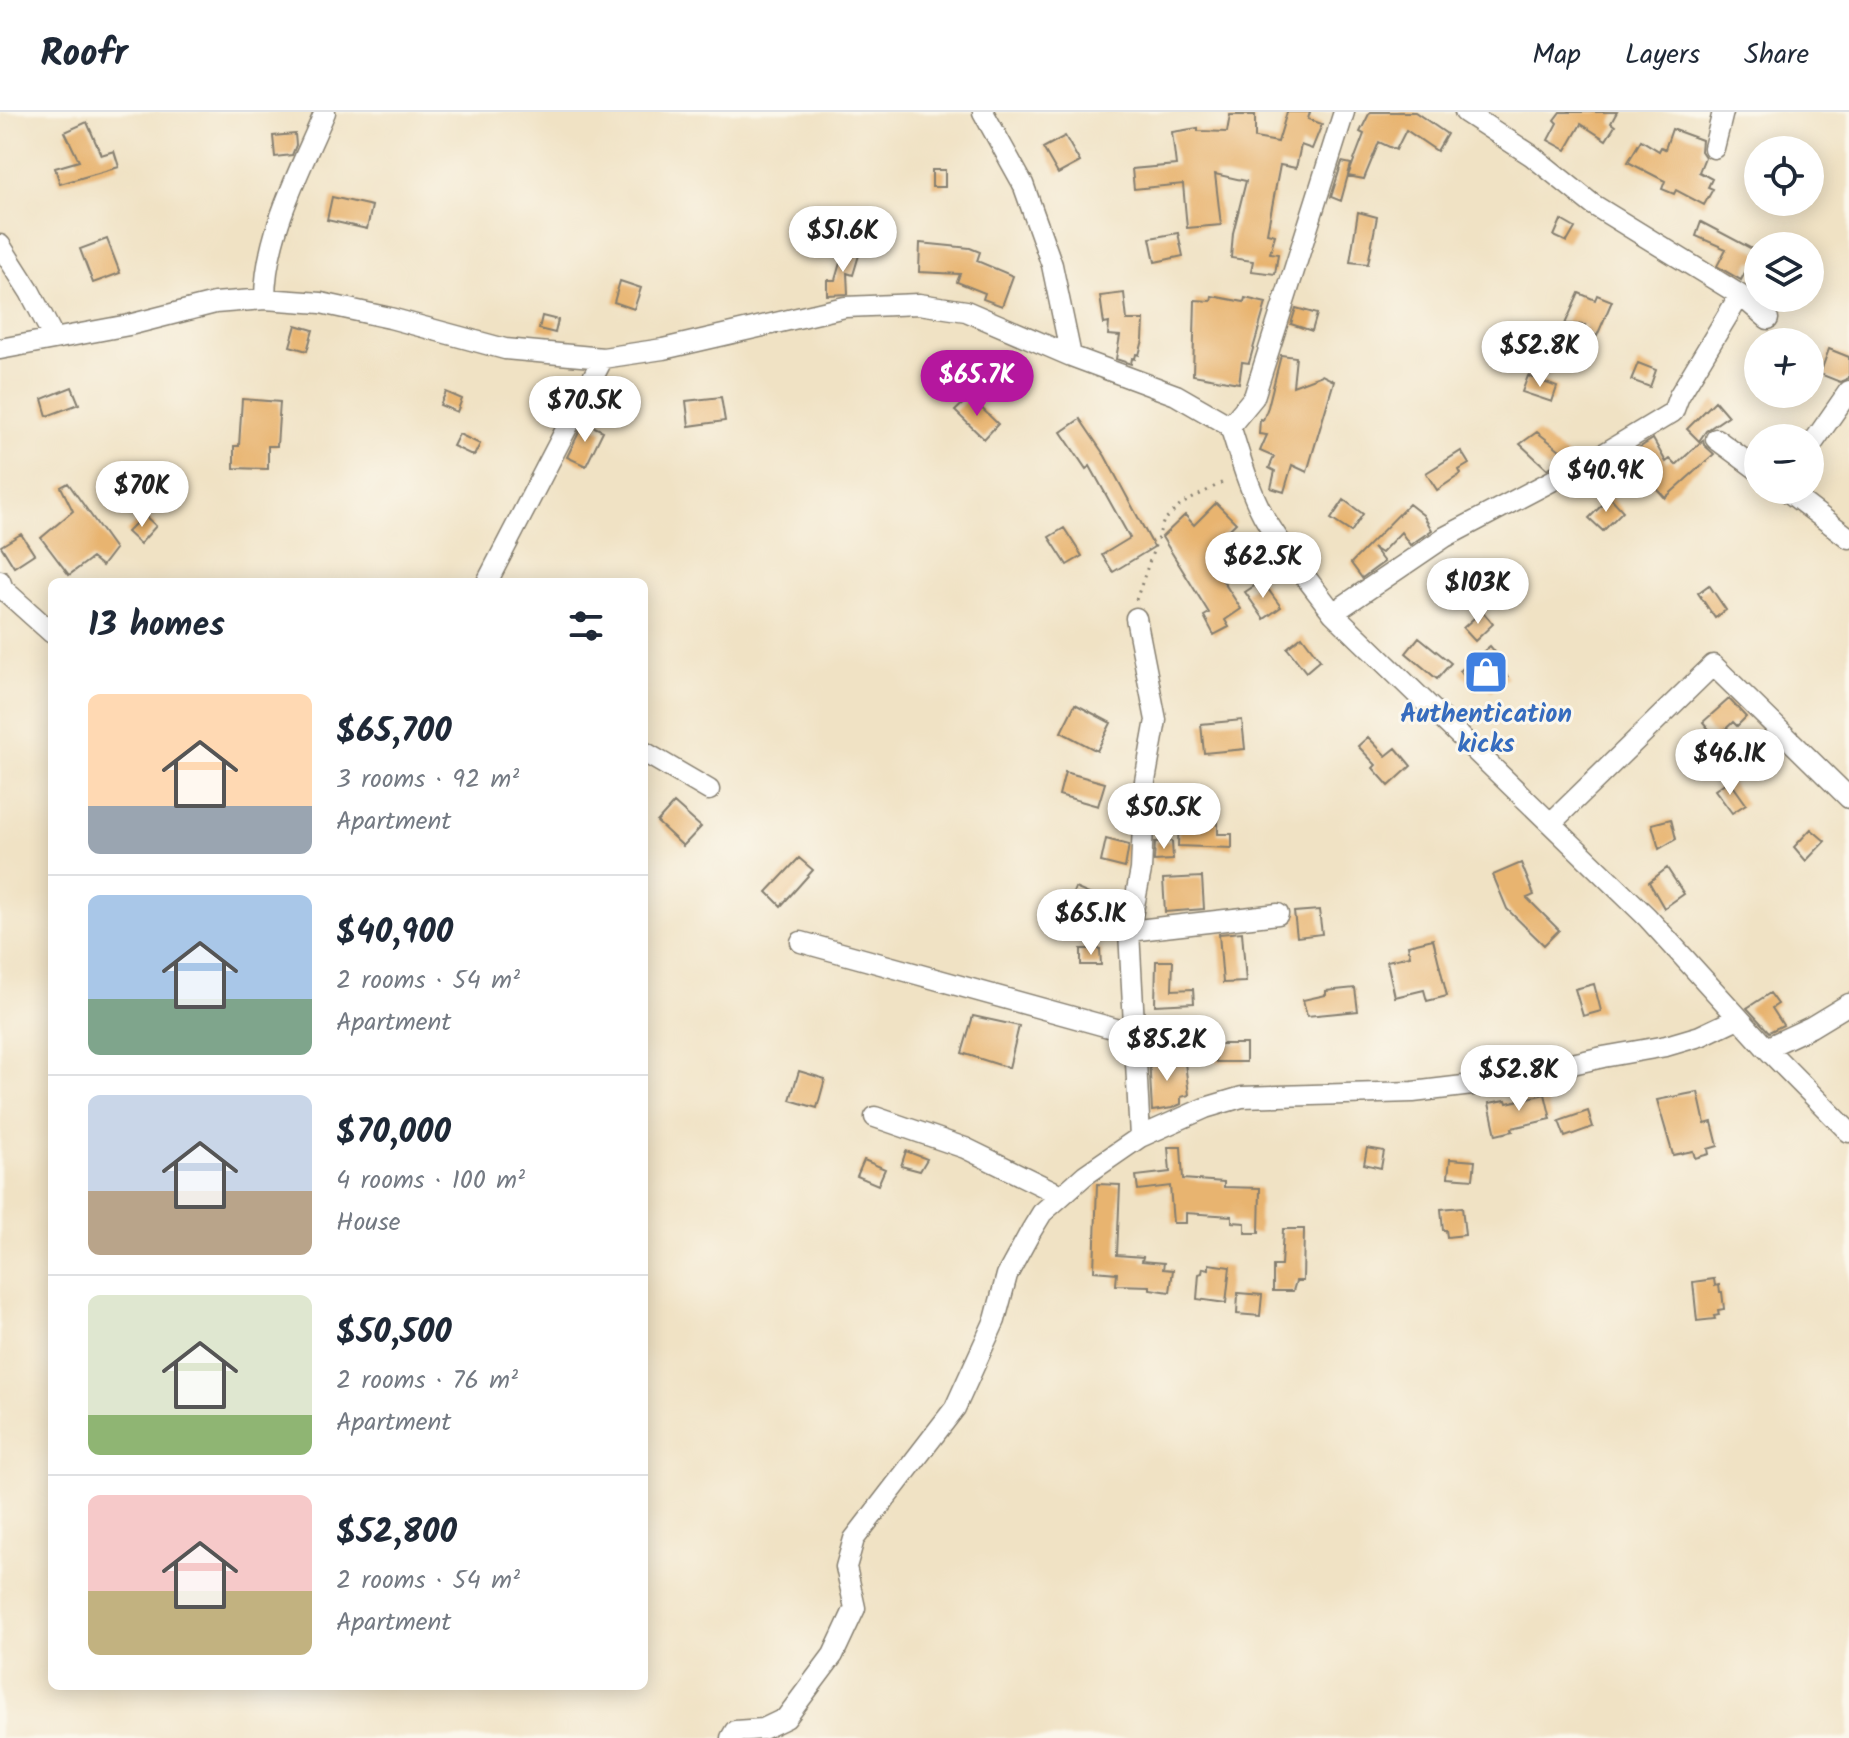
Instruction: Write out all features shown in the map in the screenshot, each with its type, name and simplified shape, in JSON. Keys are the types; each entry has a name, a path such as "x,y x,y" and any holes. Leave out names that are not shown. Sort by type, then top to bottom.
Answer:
{"street":[{"path":"265,299 265,269 282,216 325,112"},
{"path":"983,112 1023,184 1052,265 1071,356"},
{"path":"1230,426 1254,397 1344,112"},
{"path":"1465,112 1531,155 1592,204 1740,295 1768,319"},
{"path":"1714,148 1723,112"},
{"path":"0,245 54,338"},
{"path":"1333,613 1445,537 1605,453 1673,412 1679,396 1740,295"},
{"path":"0,349 129,325 215,303 265,299 321,303 505,349 603,358 663,349 845,307 919,304 966,311 1071,356 1176,395 1230,426 1263,514 1293,561 1333,613 1647,917 1766,1048 1849,1132"},
{"path":"489,578 603,358"},
{"path":"1824,427 1849,391"},
{"path":"1716,439 1744,460"},
{"path":"1804,504 1849,538"},
{"path":"0,581 3,589 48,629"},
{"path":"1136,618 1156,720 1145,781 1141,870 1129,931 1140,1137"},
{"path":"1552,822 1713,665 1849,798"},
{"path":"648,754 709,790"},
{"path":"1129,931 1278,914"},
{"path":"801,942 1134,1034"},
{"path":"1766,1048 1811,1027 1849,1004"},
{"path":"731,1738 735,1731 763,1729 786,1718 833,1655 855,1608 846,1567 854,1539 955,1408 995,1320 1007,1275 1042,1213 1061,1195 1140,1137 1205,1108 1242,1097 1413,1092 1489,1083 1666,1046 1700,1036 1738,1018"},
{"path":"875,1117 965,1148 1061,1195"}],"path":[{"path":"1136,618 1135,598 1164,520 1182,504 1245,470"}],"building":[{"path":"1287,112 1310,112 1308,119 1322,124 1312,149 1301,145 1296,168 1280,165 1267,233 1275,235 1270,253 1278,254 1275,274 1251,271 1253,261 1231,258 1233,233 1246,181 1215,174 1221,225 1187,228 1183,184 1134,189 1132,169 1176,165 1172,132 1198,128 1198,131 1227,132 1230,115 1255,115 1255,138 1278,142"},
{"path":"1370,112 1415,112 1447,134 1437,151 1406,130 1396,150 1379,142 1364,179 1348,176 1364,134 1360,132"},
{"path":"1560,112 1617,112 1611,123 1615,126 1606,140 1581,124 1566,150 1548,140"},
{"path":"87,122 101,155 114,151 119,167 60,184 55,168 79,161 65,132"},
{"path":"1672,129 1702,140 1701,151 1705,157 1699,172 1712,179 1708,187 1713,189 1704,205 1676,190 1674,194 1662,189 1665,181 1628,162 1641,140 1659,151 1661,147 1665,149"},
{"path":"295,134 296,145 292,155 275,157 273,136"},
{"path":"1065,136 1080,162 1058,174 1043,148"},
{"path":"1342,162 1351,164 1341,201 1331,197"},
{"path":"932,170 945,170 945,187 932,187"},
{"path":"332,197 372,206 367,229 327,220"},
{"path":"1358,212 1377,217 1368,264 1350,262"},
{"path":"1561,220 1575,228 1567,242 1554,236"},
{"path":"1701,222 1744,245 1744,274 1741,280 1717,266 1726,249 1696,236"},
{"path":"1178,233 1183,256 1155,262 1150,238"},
{"path":"107,239 120,273 93,283 80,249"},
{"path":"920,243 970,248 980,252 977,261 1013,276 1002,306 983,299 985,293 957,282 960,274 919,272"},
{"path":"844,249 859,255 853,275 847,273 848,294 827,295 827,280 835,280"},
{"path":"620,281 641,288 634,309 614,302"},
{"path":"1124,293 1127,320 1144,320 1139,355 1132,358 1131,364 1116,359 1120,336 1108,335 1109,323 1104,324 1100,296"},
{"path":"1579,293 1595,300 1597,295 1612,301 1597,336 1583,331 1585,325 1565,324"},
{"path":"1212,296 1266,303 1249,363 1242,362 1239,383 1193,375 1195,300 1211,301"},
{"path":"1296,308 1317,314 1312,331 1291,324"},
{"path":"542,316 558,320 555,333 539,329"},
{"path":"296,325 313,330 307,351 290,346"},
{"path":"1829,349 1849,357 1849,378 1840,382 1824,376"},
{"path":"1281,355 1296,357 1293,386 1322,375 1334,381 1307,472 1292,465 1284,492 1271,488 1275,471 1269,468 1274,457 1260,451 1267,435 1259,434 1260,419 1263,420 1268,407"},
{"path":"963,360 986,368 978,391 956,384"},
{"path":"1638,363 1656,370 1650,387 1631,380"},
{"path":"1528,376 1557,387 1552,402 1522,392"},
{"path":"72,387 79,404 47,416 42,399"},
{"path":"446,392 462,399 457,412 440,405"},
{"path":"721,397 725,421 689,426 686,401"},
{"path":"970,397 998,424 984,439 955,411"},
{"path":"242,399 280,402 277,446 268,446 268,469 234,468 234,446 239,446"},
{"path":"1715,401 1728,416 1706,431 1699,441 1687,429"},
{"path":"1080,419 1105,456 1154,547 1113,572 1102,555 1130,538 1090,466 1086,469 1061,432"},
{"path":"584,422 603,431 586,466 567,457"},
{"path":"1537,432 1569,457 1547,469 1520,444"},
{"path":"459,434 480,444 474,456 453,446"},
{"path":"1653,439 1666,462 1670,459 1676,465 1703,440 1714,454 1665,498 1628,455"},
{"path":"1461,451 1469,464 1459,470 1461,474 1437,490 1426,473"},
{"path":"68,483 115,549 102,566 92,558 69,575 41,538 73,511 61,487"},
{"path":"1610,497 1623,511 1603,531 1589,518"},
{"path":"1344,500 1363,514 1351,532 1331,519"},
{"path":"1216,503 1236,523 1205,553 1241,609 1225,620 1229,627 1214,635 1204,616 1209,613 1162,537 1185,515 1194,525"},
{"path":"1409,504 1423,515 1432,530 1410,545 1401,532 1381,553 1373,548 1384,562 1362,578 1351,563"},
{"path":"144,515 156,526 140,544 127,532"},
{"path":"1064,528 1082,556 1067,565 1049,537"},
{"path":"21,534 34,554 14,567 1,546"},
{"path":"1262,581 1281,607 1264,619 1245,592"},
{"path":"1709,585 1726,610 1715,618 1698,593"},
{"path":"1482,611 1493,624 1475,641 1463,628"},
{"path":"1302,636 1320,660 1306,672 1287,648"},
{"path":"1419,637 1451,663 1437,679 1406,653"},
{"name":"Authentication kicks","path":"1490,646 1500,658 1496,662 1508,677 1491,691 1485,683 1476,691 1460,671"},
{"path":"1729,699 1746,717 1737,726 1733,722 1716,738 1703,722"},
{"path":"1075,704 1111,723 1097,751 1061,732"},
{"path":"1242,720 1245,749 1204,753 1201,724"},
{"path":"1368,737 1386,756 1396,748 1411,766 1389,786 1373,768 1376,765 1358,746"},
{"path":"1065,772 1105,783 1098,806 1059,795"},
{"path":"1729,780 1746,804 1732,813 1715,790"},
{"path":"674,803 701,827 683,846 657,822"},
{"path":"1218,811 1218,834 1232,834 1232,848 1178,846 1179,812"},
{"path":"1671,819 1676,839 1659,849 1652,824"},
{"path":"1811,829 1825,841 1806,861 1794,847"},
{"path":"1106,839 1129,845 1125,868 1101,862"},
{"path":"1172,841 1173,860 1154,861 1155,842"},
{"path":"799,858 813,870 781,906 767,892"},
{"path":"1521,863 1534,895 1527,898 1559,930 1544,945 1507,909 1493,875"},
{"path":"1667,868 1684,894 1664,908 1649,882"},
{"path":"1202,877 1204,909 1165,912 1163,879"},
{"path":"1075,888 1096,897 1087,919 1066,910"},
{"path":"1319,910 1322,934 1297,937 1294,912"},
{"path":"1242,932 1246,982 1223,983 1219,934"},
{"path":"1433,939 1447,996 1427,1001 1424,990 1395,997 1387,961 1410,956 1408,945"},
{"path":"1081,949 1100,949 1101,965 1081,965"},
{"path":"1156,961 1173,961 1172,990 1193,989 1194,1003 1155,1005"},
{"path":"1594,984 1601,1011 1583,1016 1575,989"},
{"path":"1355,988 1358,1011 1307,1016 1303,1000 1326,995 1326,991"},
{"path":"1770,993 1778,1004 1772,1008 1783,1025 1769,1032 1747,1008"},
{"path":"973,1016 1019,1026 1009,1068 962,1053"},
{"path":"1216,1044 1246,1044 1246,1062 1216,1062"},
{"path":"1149,1056 1167,1056 1167,1065 1185,1063 1189,1095 1181,1097 1181,1104 1152,1111"},
{"path":"799,1071 825,1079 817,1108 790,1100"},
{"path":"1698,1092 1705,1124 1712,1122 1718,1146 1708,1149 1709,1154 1695,1158 1693,1151 1673,1155 1657,1100"},
{"path":"1545,1094 1551,1119 1496,1135 1489,1103 1506,1100 1507,1103"},
{"path":"1588,1111 1593,1127 1565,1137 1559,1121"},
{"path":"1168,1147 1181,1147 1183,1179 1224,1182 1224,1187 1260,1188 1259,1233 1245,1233 1245,1223 1232,1222 1232,1216 1186,1213 1186,1223 1173,1223 1170,1186 1138,1190 1136,1176 1170,1172"},
{"path":"1367,1148 1384,1151 1381,1168 1364,1164"},
{"path":"906,1151 927,1159 920,1171 901,1166"},
{"path":"1450,1159 1475,1161 1473,1179 1448,1177"},
{"path":"864,1160 885,1169 878,1185 857,1176"},
{"path":"1097,1184 1120,1185 1117,1255 1164,1263 1163,1269 1173,1270 1170,1292 1150,1289 1150,1286 1116,1285 1117,1273 1094,1271"},
{"path":"1462,1207 1465,1235 1447,1237 1446,1230 1443,1230 1441,1209"},
{"path":"1283,1229 1304,1229 1303,1281 1296,1281 1293,1291 1273,1291 1273,1266 1281,1266"},
{"path":"1209,1264 1230,1267 1226,1303 1197,1299 1199,1274 1203,1268 1209,1269"},
{"path":"1714,1279 1715,1286 1719,1285 1722,1292 1724,1309 1718,1310 1719,1315 1714,1316 1715,1319 1697,1321 1693,1282"},
{"path":"1238,1293 1262,1295 1260,1316 1237,1314"}],"place":[{"name":"Authentication kicks","path":"1486,672"}]}
